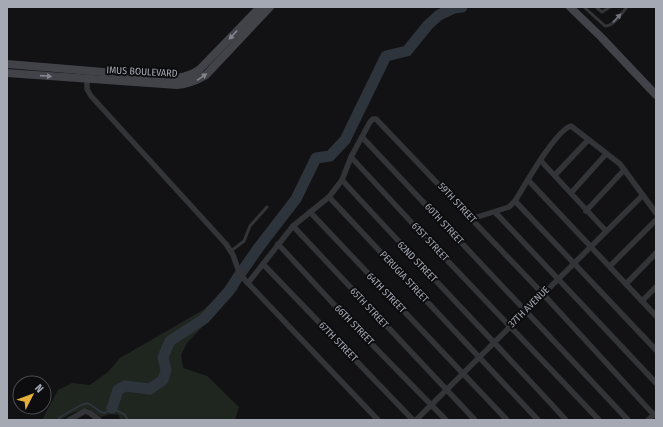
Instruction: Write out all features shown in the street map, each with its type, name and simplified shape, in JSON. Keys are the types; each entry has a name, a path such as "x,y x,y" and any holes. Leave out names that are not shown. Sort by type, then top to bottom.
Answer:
{"main road":[{"name":"IMUS BOULEVARD","path":"7,73 176,78 194,74 208,62 260,7"},
{"name":"IMUS BOULEVARD","path":"7,64 177,85 197,81 214,67 270,7"},
{"path":"570,7 656,95"}],"street":[{"path":"87,75 87,89 91,96 226,244 236,260 241,276 378,420"},
{"name":"59TH STREET","path":"362,137 370,122 373,119 379,120 655,414"},
{"path":"471,219 510,207 552,143 564,129 568,127 573,127 620,164 656,213"},
{"path":"248,283 293,226 329,197 342,180 351,157 362,137"},
{"name":"60TH STREET","path":"362,137 628,420"},
{"path":"555,175 588,140"},
{"path":"571,193 606,154"},
{"name":"61ST STREET","path":"351,157 599,420"},
{"path":"541,161 606,231"},
{"path":"586,211 624,170"},
{"name":"62ND STREET","path":"342,180 408,253 494,342 566,420"},
{"path":"528,180 656,316"},
{"name":"37TH AVENUE","path":"416,420 643,195"},
{"name":"PERUGIA STREET","path":"329,197 538,420"},
{"path":"515,201 656,350"},
{"name":"64TH STREET","path":"310,212 507,420"},
{"path":"495,212 656,382"},
{"path":"610,266 656,220"},
{"name":"65TH STREET","path":"293,226 475,420"},
{"name":"66TH STREET","path":"278,244 446,420"},
{"path":"626,284 656,254"},
{"name":"67TH STREET","path":"263,264 412,420"},
{"path":"642,301 656,287"},
{"path":"69,420 85,411 99,420"},
{"path":"648,420 655,414"}],"lane":[{"path":"584,7 604,26 609,26 627,7"},
{"path":"596,7 602,12 610,7"},
{"path":"231,251 244,241 246,234 254,220 267,207"}],"shaded area":[{"path":"232,279 238,284 238,289 187,343 181,355 183,368 207,376 239,407 235,420 120,420 119,415 110,414 101,417 87,408 70,414 61,420 42,420 45,415 52,415 52,401 58,390 72,383 90,385 108,372 120,358 203,310 218,297"}],"waterway":[{"path":"112,408 118,390 125,386 150,389 163,380 166,370 163,357 170,341 204,319 229,291 259,247 296,199 316,158 330,156 345,140 386,56 407,51 428,25 439,15 454,8 462,7"},
{"path":"58,420 60,417 81,405 88,403 105,413 112,408 125,415 128,420"}]}
